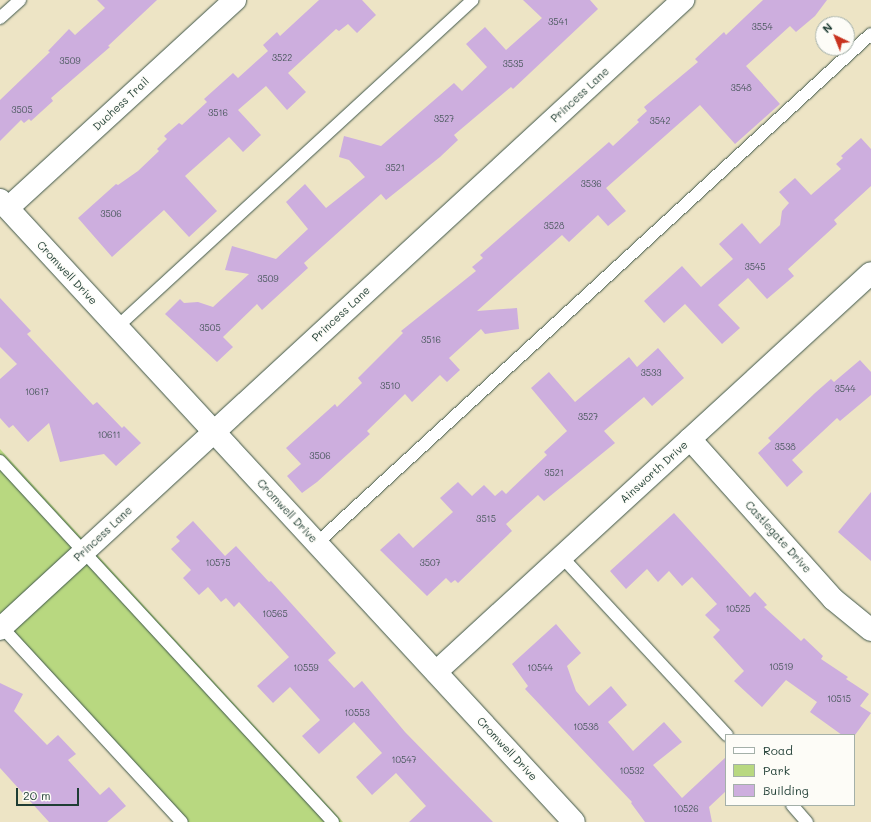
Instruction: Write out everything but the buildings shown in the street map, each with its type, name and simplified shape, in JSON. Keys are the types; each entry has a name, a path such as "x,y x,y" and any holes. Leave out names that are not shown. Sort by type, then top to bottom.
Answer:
{"street":[{"name":"Duchess Trail","path":"4,204 235,0"},
{"name":"Princess Lane","path":"1,627 683,0"},
{"name":"Cromwell Drive","path":"4,204 574,822"},
{"name":"Ainsworth Drive","path":"436,672 871,272"},
{"name":"Castlegate Drive","path":"690,439 833,599 871,630"}],"lane":[{"path":"0,18 20,0"},
{"path":"117,327 473,0"},
{"path":"317,543 871,34"},
{"path":"0,461 333,822"},
{"path":"562,557 726,734"},
{"path":"1,627 182,822"},
{"path":"793,806 807,822"}],"green space":[{"path":"0,449 343,822 183,822 0,623"}]}
